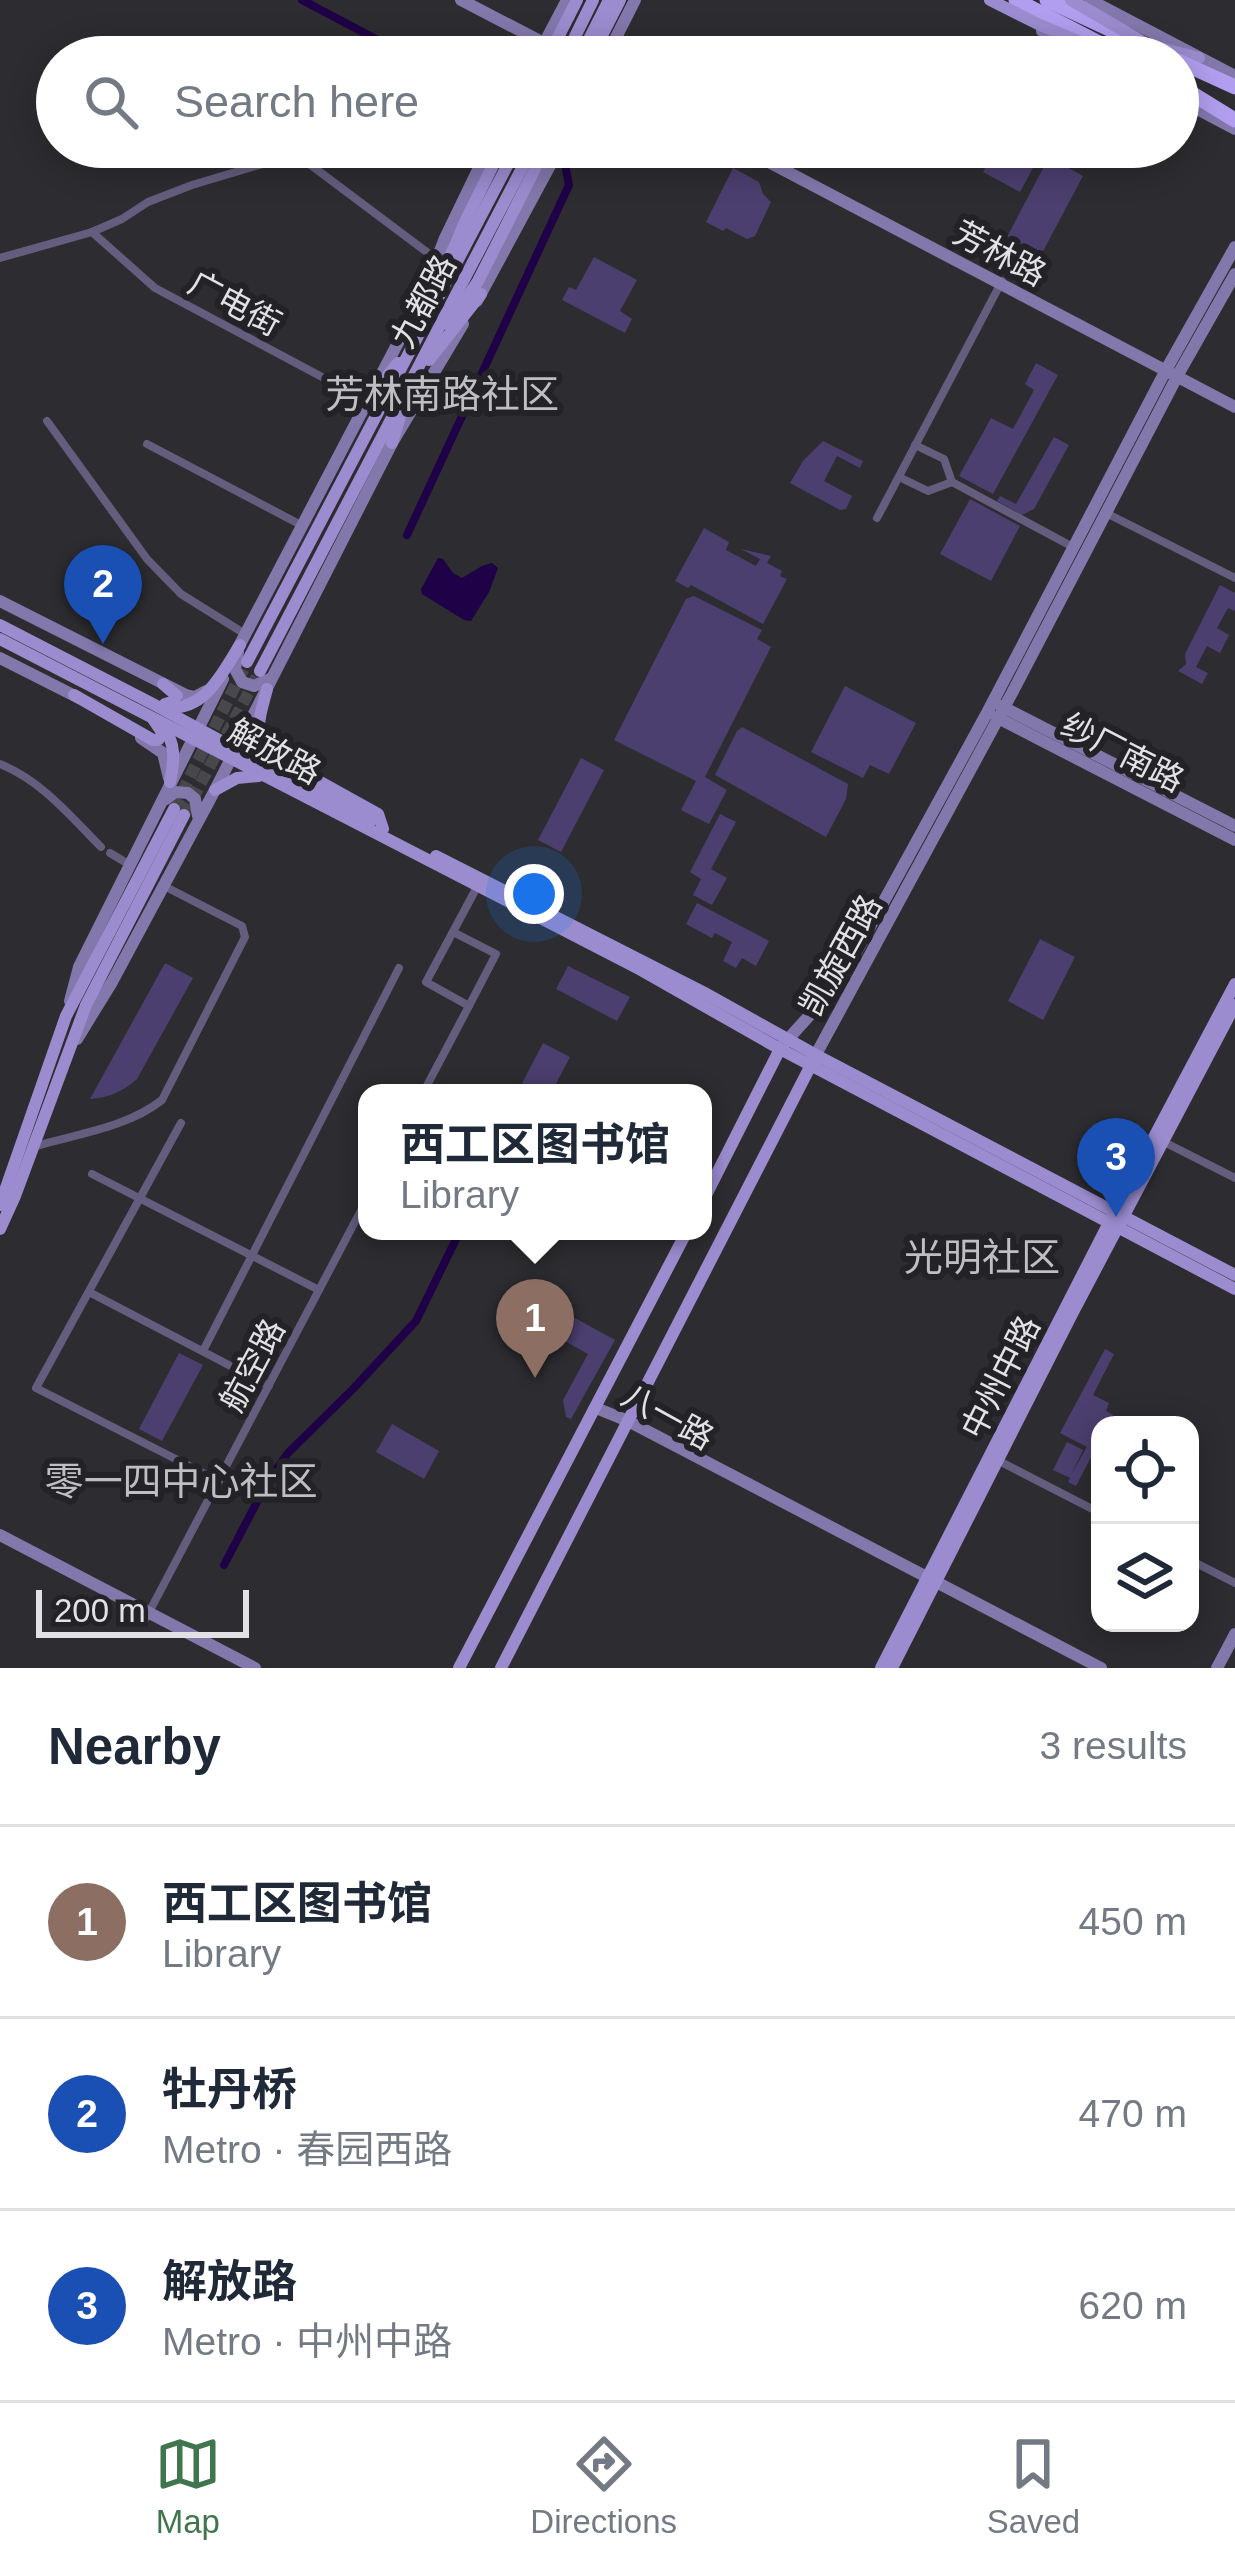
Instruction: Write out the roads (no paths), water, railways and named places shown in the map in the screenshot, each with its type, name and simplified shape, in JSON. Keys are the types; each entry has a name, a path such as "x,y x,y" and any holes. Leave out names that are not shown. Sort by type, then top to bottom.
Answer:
{"highway":[{"path":"1016,0 1081,36"},
{"path":"1047,0 1126,36"},
{"path":"1199,71 1235,89"},
{"path":"1199,101 1235,117"}],"main road":[{"path":"461,0 528,36"},
{"path":"476,0 531,36"},
{"path":"551,36 567,0"},
{"path":"553,36 577,0"},
{"path":"575,36 593,0"},
{"path":"591,36 609,0"},
{"path":"602,36 620,0"},
{"path":"617,36 635,0"},
{"path":"1067,0 1133,36"},
{"path":"1090,0 1158,36"},
{"path":"997,2 1067,36"},
{"path":"997,2 1056,36"},
{"path":"1199,58 1235,76"},
{"path":"1199,100 1235,117"},
{"path":"1199,105 1235,130"},
{"name":"九都路","path":"66,1016 79,967 130,865 173,809 170,782 441,263 445,238 479,168"},
{"path":"367,401 416,340 441,263 492,168"},
{"name":"九都路","path":"67,1056 234,755 262,675 416,340 506,168"},
{"name":"九都路","path":"262,675 522,168"},
{"path":"392,443 409,385 478,281 541,168"},
{"name":"九都路","path":"262,675 481,294 542,168"},
{"name":"芳林路","path":"781,168 1235,403"},
{"name":"芳林路","path":"789,168 1002,282"},
{"name":"凯旋西路","path":"501,1668 1235,247"},
{"name":"凯旋西路","path":"1173,371 1235,274"},
{"path":"409,385 481,294"},
{"name":"凯旋西路","path":"712,1184 783,1044 836,986 849,964 995,710 1073,547 1100,509"},
{"path":"0,601 185,695 196,697 212,687"},
{"path":"0,626 119,693"},
{"path":"0,639 119,693"},
{"path":"243,639 235,669 242,682 254,686 262,675"},
{"path":"153,711 191,705 212,687 243,639"},
{"path":"0,658 158,740 163,734 153,711"},
{"path":"262,675 257,728 268,753 378,814 383,829"},
{"path":"153,711 175,700 175,692 163,684"},
{"name":"解放路","path":"119,693 665,971 783,1044"},
{"path":"74,695 157,747 170,782"},
{"name":"纱厂南路","path":"995,710 1235,826"},
{"name":"纱厂南路","path":"995,710 1235,840"},
{"path":"153,711 173,744 170,782"},
{"name":"解放路","path":"234,755 263,776 1117,1219 1235,1275"},
{"path":"215,790 237,778 263,776"},
{"path":"0,1229 86,1006 173,809 175,792 195,799 197,823"},
{"path":"0,1205 66,1016 173,809"},
{"name":"中州中路","path":"892,1668 931,1582 1235,984"},
{"name":"中州中路","path":"881,1668 998,1461 1117,1219 1235,1005"},
{"name":"解放路","path":"1117,1219 1235,1288"},
{"path":"459,1668 682,1240"},
{"name":"八一路","path":"596,1408 1101,1668"},
{"path":"0,1539 256,1668"},
{"name":"八一路","path":"931,1582 1090,1668"},
{"path":"147,1615 240,1668"},
{"path":"1220,1668 1235,1634"},
{"path":"1220,1668 1235,1646"}],"street":[{"path":"0,258 92,232 148,202 249,168"},
{"path":"315,168 441,263"},
{"name":"广电街","path":"92,232 155,288 367,401"},
{"path":"877,518 1002,282"},
{"path":"47,421 147,559 181,594 243,639"},
{"path":"147,444 303,526"},
{"path":"915,446 944,459 952,482 1073,547"},
{"path":"899,476 928,491 952,482"},
{"path":"1100,509 1235,578"},
{"path":"0,764 30,778 105,850 130,865"},
{"path":"32,1147 122,1121 162,1100 245,937 242,926 163,886"},
{"path":"469,1006 426,982 477,887"},
{"path":"427,1084 496,954 453,932"},
{"path":"202,1351 399,968"},
{"path":"181,1123 36,1388 219,1481"},
{"path":"1163,1142 1235,1178"},
{"path":"92,1174 319,1290"},
{"name":"航空路","path":"147,1615 358,1215"},
{"path":"89,1292 268,1386"},
{"path":"998,1461 1091,1508"},
{"path":"1199,1565 1235,1583"}],"waterway":[{"path":"302,0 370,36"},
{"path":"407,535 569,185 566,168"},
{"path":"224,1565 288,1453 416,1321 456,1240"}],"tunnel":[{"path":"174,809 247,662"},
{"path":"184,815 260,671"}],"place":[{"name":"牡丹桥","path":"103,644"},
{"name":"解放路","path":"1116,1217"},
{"name":"西工区图书馆","path":"535,1378"}],"district":[{"name":"芳林南路社区","path":"442,394"},
{"name":"光明社区","path":"982,1257"},
{"name":"零一四中心社区","path":"181,1481"}]}
